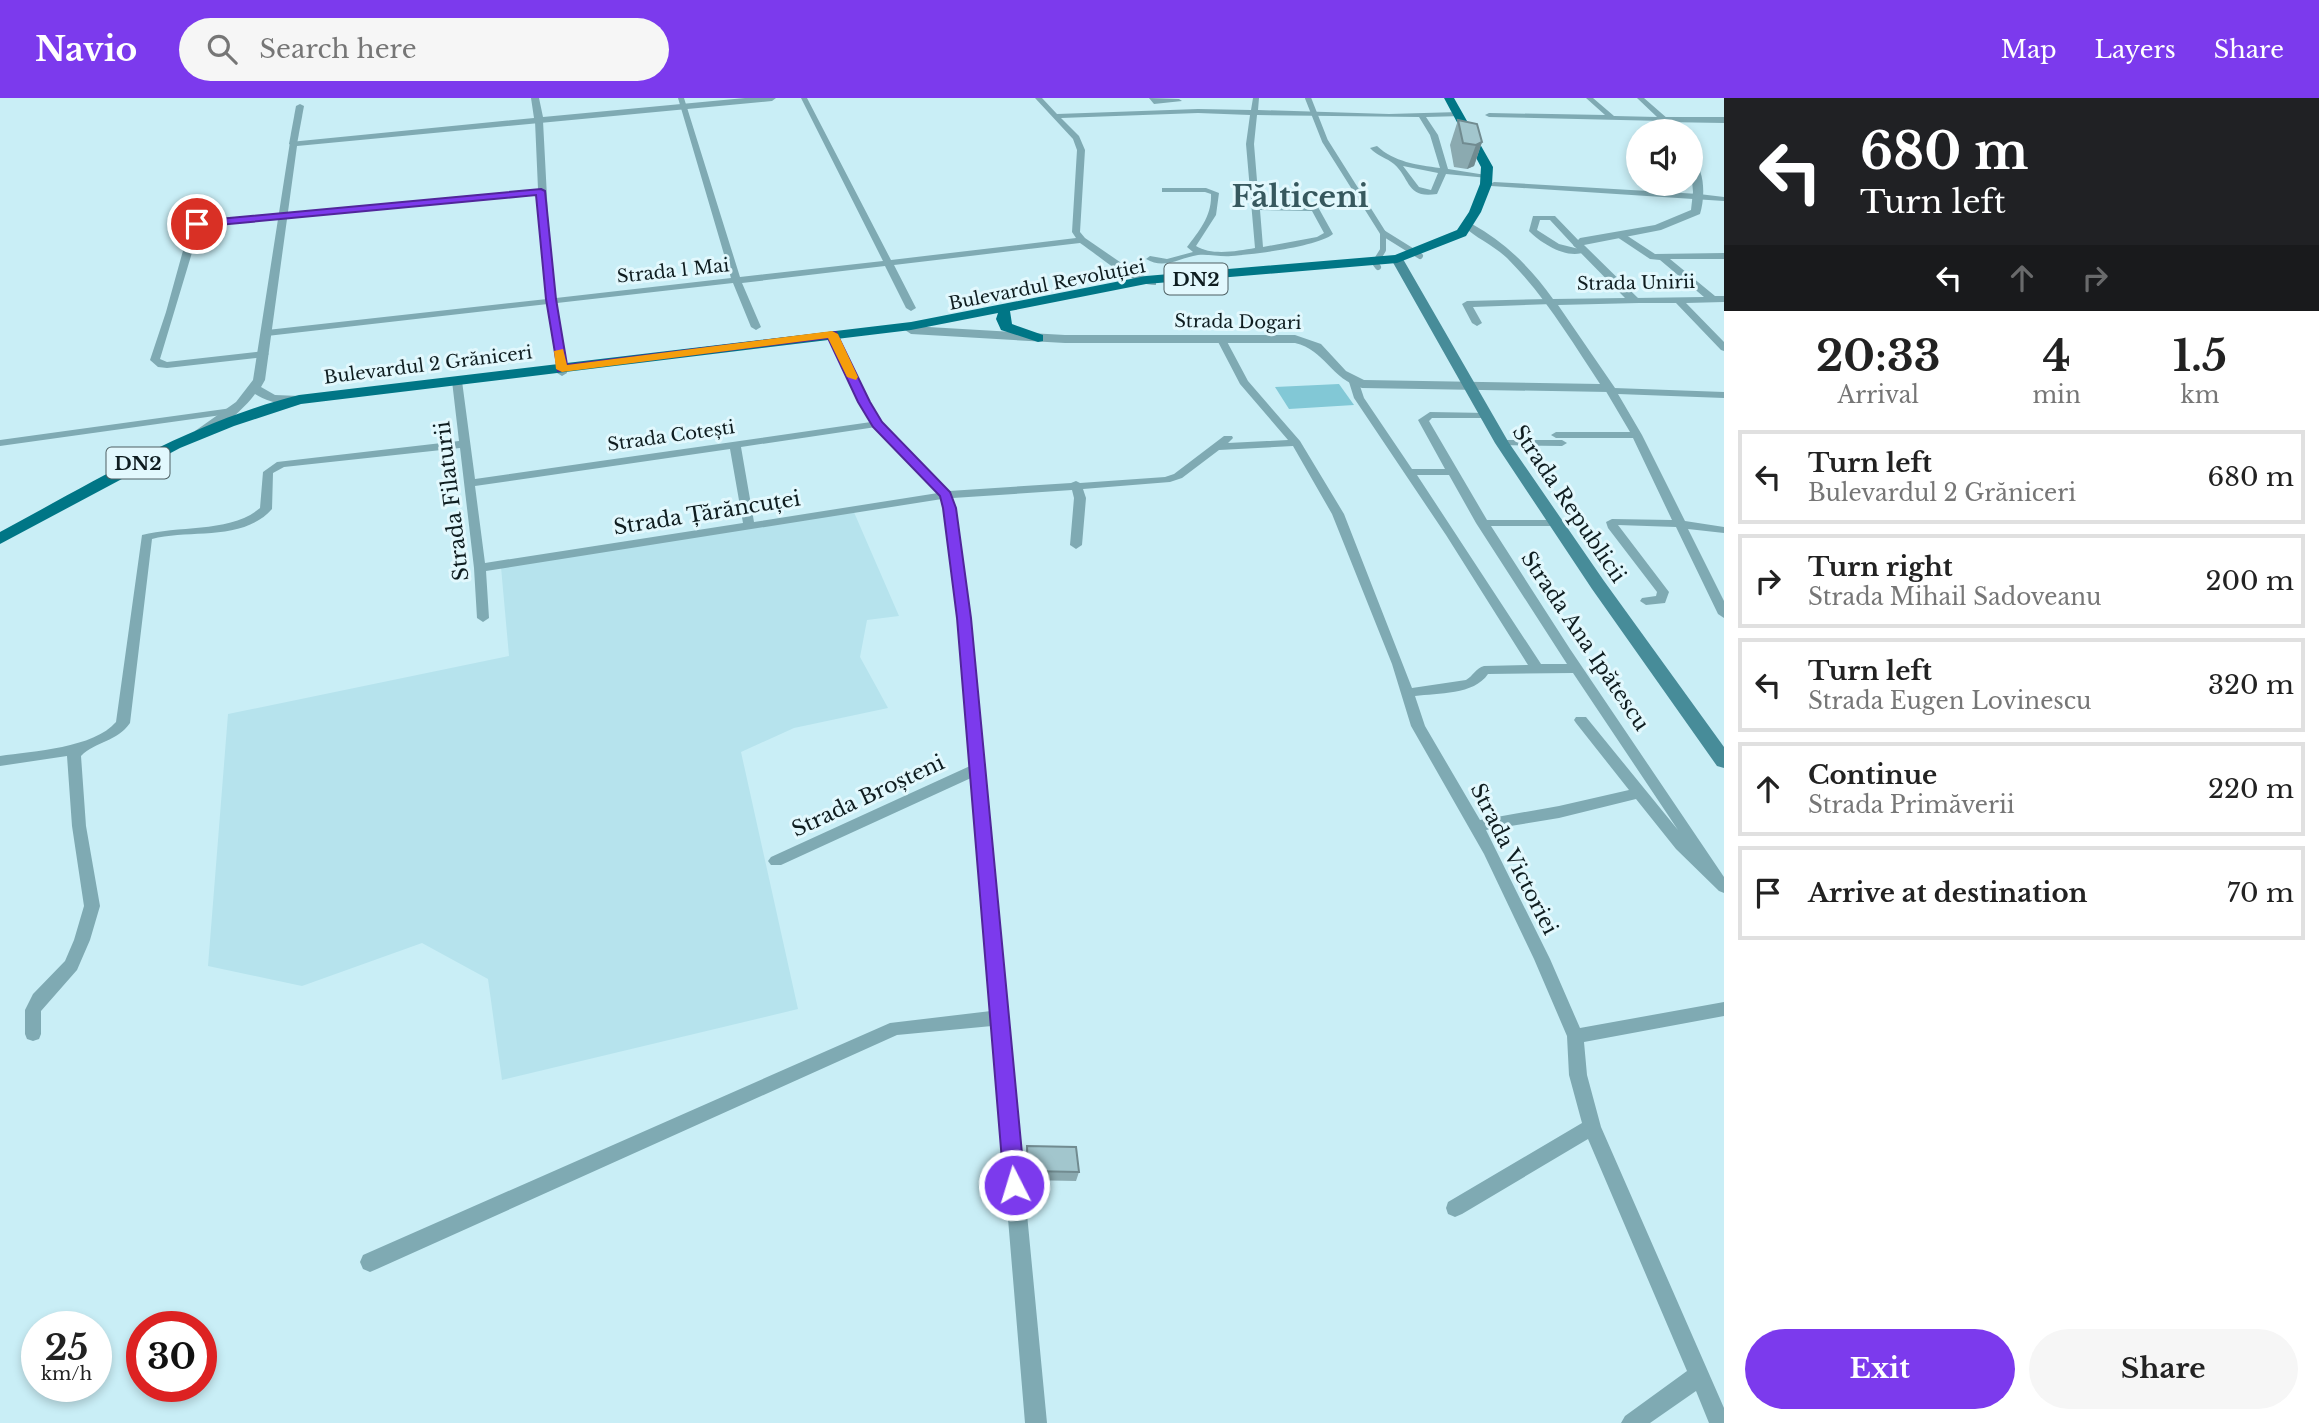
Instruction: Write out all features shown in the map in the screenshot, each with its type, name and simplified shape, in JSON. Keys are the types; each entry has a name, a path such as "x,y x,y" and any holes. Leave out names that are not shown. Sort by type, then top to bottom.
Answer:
{"main road":[{"path":"1454,99 1491,180"},
{"path":"1454,99 1495,167 1473,227"},
{"name":"Bulevardul Revoluției","path":"921,326 1149,282 1399,261 1457,242 1473,227"},
{"name":"Strada Republicii","path":"1399,261 1502,443 1555,523 1724,761"},
{"name":"Bulevardul Revoluției","path":"921,326 1005,313 1149,282"},
{"path":"1005,313 1003,319 1006,327 1038,338"},
{"name":"Bulevardul 2 Grăniceri","path":"0,539 133,465 200,434 292,403 921,326"}],"street":[{"path":"535,98 539,121 541,191 551,299 562,371"},
{"path":"293,144 539,121 682,102 772,98"},
{"path":"804,98 911,308"},
{"path":"1038,98 1076,138 1080,150 1076,232 1082,240 1130,273 1149,282"},
{"path":"1152,98 1154,102 1179,102"},
{"path":"1256,98 1251,144 1259,249"},
{"path":"1308,98 1325,141 1383,233 1417,255"},
{"path":"1589,98 1611,117"},
{"path":"1640,98 1664,119"},
{"path":"682,102 736,280 756,327"},
{"path":"200,434 232,411 259,380 300,106"},
{"path":"1057,116 1170,111 1459,114"},
{"path":"1397,163 1414,189 1424,193 1434,192 1444,169 1434,135 1422,115"},
{"path":"1489,115 1664,119"},
{"path":"1703,120 1724,120"},
{"path":"1374,148 1382,156 1397,163 1444,169 1491,180 1626,190"},
{"path":"1165,190 1206,190 1214,193 1214,209 1206,229 1191,247 1197,253"},
{"path":"264,354 167,365 161,365 155,360 194,226 207,221 541,191"},
{"path":"1581,248 1584,240 1657,228 1689,217 1696,212 1699,196 1724,199"},
{"path":"1150,259 1167,262 1197,253 1207,255 1259,249 1326,237 1328,232 1315,209 1256,207"},
{"path":"1581,248 1569,252 1548,244 1533,231 1536,218 1552,218 1635,301"},
{"path":"1473,227 1522,267 1610,390 1637,435 1681,526 1720,596 1724,614"},
{"path":"1376,265 1383,250 1383,233"},
{"path":"1620,235 1645,253 1663,258 1724,256"},
{"name":"Strada 1 Mai","path":"267,333 1082,240"},
{"path":"1663,258 1712,299"},
{"name":"Strada Unirii","path":"1549,302 1724,299"},
{"path":"1678,300 1724,348"},
{"path":"1477,323 1467,304 1549,302"},
{"name":"Strada Dogari","path":"921,326 974,335 1038,338 1295,339 1311,342 1322,348 1341,376 1354,382"},
{"name":"Strada Dogari","path":"921,326 974,335"},
{"path":"833,336 864,402 878,424 942,496"},
{"name":"Strada Victoriei","path":"1222,338 1244,382 1296,443 1338,513 1406,693 1430,748 1478,826 1542,959 1575,1036 1578,1075 1592,1127 1720,1423"},
{"path":"1536,668 1452,535 1359,398 1354,382 1380,386 1724,395"},
{"name":"Strada Filaturii","path":"458,383 484,618"},
{"path":"254,388 272,399 292,403"},
{"path":"0,443 232,411"},
{"name":"Strada Ana Ipătescu","path":"1484,415 1424,417 1425,424 1482,523 1720,883"},
{"name":"Strada Cotești","path":"470,483 878,424"},
{"path":"1502,443 1562,443 1556,435 1637,435"},
{"name":"Strada Țărăncuței","path":"480,568 942,496 1076,484 1166,480 1178,475 1228,438"},
{"path":"1218,447 1296,443"},
{"path":"0,761 78,750 111,736 123,723 143,541 154,534 250,523 266,509 268,471 281,464 463,444"},
{"path":"735,444 750,525"},
{"path":"1408,471 1452,472"},
{"path":"1076,484 1080,498 1076,545"},
{"name":"Strada Broșteni","path":"942,496 964,618 1035,1423"},
{"path":"1646,601 1661,600 1663,592 1612,526 1612,522 1664,522 1724,530"},
{"path":"1482,523 1555,523"},
{"path":"1406,693 1468,684 1477,680 1484,670 1576,668"},
{"name":"Strada Ana Ipătescu","path":"1581,720 1681,845 1720,883"},
{"path":"33,1034 33,1010 39,999 71,965 92,906 79,826 74,755 78,750"},
{"name":"Strada Broșteni","path":"776,861 977,769"},
{"path":"1478,826 1559,812 1639,793"},
{"path":"1575,1036 1724,1009"},
{"path":"370,1262 896,1028 999,1018"},
{"path":"1455,1208 1592,1127"},
{"path":"1632,1423 1700,1375"}],"shaded area":[{"path":"1339,384 1354,405 1289,409 1275,387"},
{"path":"853,510 899,616 867,620 860,657 888,708 794,728 741,752 798,1009 502,1080 488,979 422,943 302,986 208,966 228,714 509,656 501,567"}],"building":[{"path":"1458,120 1477,124 1482,142 1476,145 1463,143"},
{"path":"1027,1146 1076,1147 1079,1172 1028,1171"}],"slow traffic":[{"path":"559,351 562,369 832,334 852,377"}],"district":[{"name":"Fălticeni","path":"1300,196"}],"route":[{"path":"197,224 541,191 551,299 562,369 832,334 864,402 878,424 946,495 950,508 964,618 1014,1185"}]}
